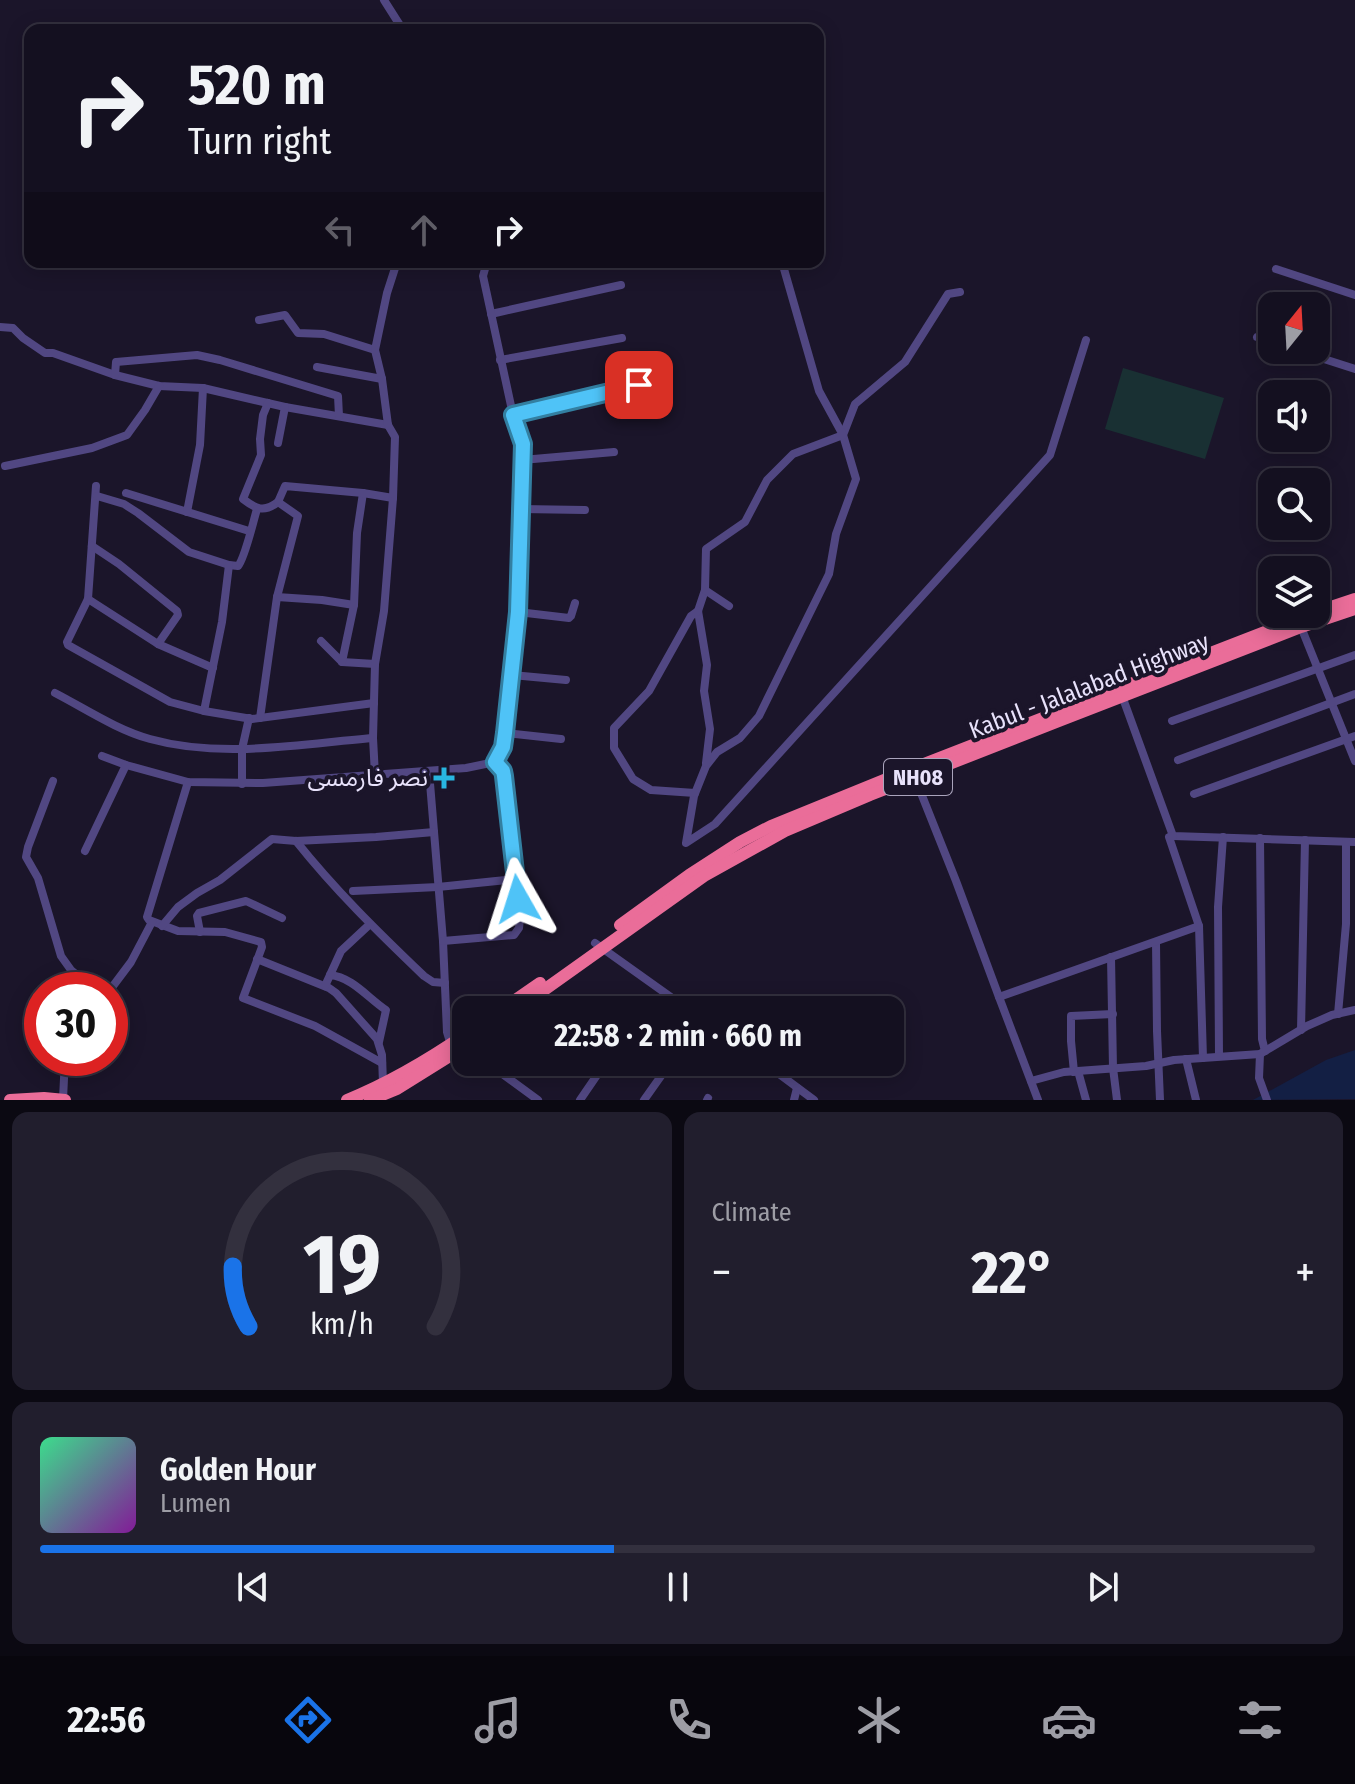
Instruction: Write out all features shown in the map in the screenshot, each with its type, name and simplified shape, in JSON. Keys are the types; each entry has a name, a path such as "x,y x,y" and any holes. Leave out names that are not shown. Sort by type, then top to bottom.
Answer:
{"highway":[{"name":"Kabul - Jalalabad Highway","path":"1330,607 1355,599"},
{"name":"Kabul - Jalalabad Highway","path":"1330,617 1355,609"},
{"name":"Kabul - Jalalabad Highway","path":"522,996 704,876 785,831 1277,628"},
{"name":"Kabul - Jalalabad Highway","path":"534,996 689,875 771,826 924,764 1298,628"},
{"path":"347,1100 383,1084 451,1045"},
{"path":"370,1100 397,1089 452,1056"},
{"path":"10,1100 64,1100"}],"street":[{"path":"384,0 399,24"},
{"path":"375,775 375,664 384,611 395,437 388,425 375,350 395,268"},
{"path":"485,268 483,276 500,360 523,444 518,612 503,747 495,762"},
{"path":"784,268 819,391 843,435 856,479 836,534 829,574 759,716 740,738 717,752 706,766 695,793 686,843 715,824 1050,455 1086,340"},
{"path":"1276,269 1355,295"},
{"path":"491,314 621,285"},
{"path":"706,766 710,729 704,691 707,665 698,611 705,590 706,549 745,522 767,480 793,454 843,435 855,404 905,362 948,294 960,292"},
{"path":"259,320 287,316 298,333 324,334 375,350"},
{"path":"0,327 13,328 45,353 115,375 159,386 203,388 285,407 388,425"},
{"path":"500,360 622,338"},
{"path":"115,375 116,362 197,355 338,396 339,416"},
{"path":"1330,361 1355,369"},
{"path":"317,367 382,379"},
{"path":"513,415 639,385"},
{"path":"5,466 92,448 127,435 159,386"},
{"path":"187,512 200,445 203,388"},
{"path":"268,403 263,415 261,455 243,499 264,510 278,502 285,486 393,498"},
{"path":"278,443 285,407"},
{"path":"522,460 614,452"},
{"path":"96,486 88,599 68,645 170,702 204,711 260,718 374,703"},
{"path":"126,493 249,531"},
{"path":"342,662 354,605 357,533 363,493"},
{"path":"97,496 124,504 189,552 229,565 240,565 257,509"},
{"path":"260,718 277,597 298,516 278,502"},
{"path":"521,509 585,510"},
{"path":"92,546 177,611 178,615 158,644"},
{"path":"204,711 222,622 229,565"},
{"path":"705,590 729,606"},
{"path":"277,597 354,605"},
{"path":"88,599 158,644 213,668"},
{"path":"518,612 571,617 575,603"},
{"path":"695,793 651,790 633,779 614,748 614,728 649,691 691,616 698,611"},
{"path":"1301,628 1332,703 1351,738 1355,761"},
{"path":"321,641 342,662 375,664"},
{"path":"1172,721 1355,655"},
{"path":"512,675 566,680"},
{"path":"55,693 127,731 181,745 242,749 373,738"},
{"path":"1121,693 1173,836"},
{"path":"1178,760 1355,694"},
{"path":"242,784 242,749 249,718"},
{"path":"505,733 561,739"},
{"path":"1194,794 1351,738"},
{"path":"102,756 188,782 242,784 466,768 495,762"},
{"path":"443,941 516,934 520,919 504,776 495,762"},
{"path":"85,851 126,765"},
{"path":"429,771 447,1032 451,1045"},
{"path":"915,778 1038,1100"},
{"path":"53,781 26,857 38,878 61,956 74,972"},
{"path":"188,782 147,917 152,922 178,931 225,932 261,942 262,947 243,998 315,1026 382,1063"},
{"path":"162,926 178,907 220,880 272,839 296,841 434,832"},
{"path":"1203,1058 1199,926 1169,837 1350,842 1338,1014"},
{"path":"1219,1056 1218,907 1223,837"},
{"path":"1260,838 1262,1052 1259,1078 1265,1096"},
{"path":"1301,1030 1305,840"},
{"path":"296,841 370,924 424,976 433,982 445,983"},
{"path":"353,891 516,879"},
{"path":"200,932 199,913 243,901 282,918"},
{"path":"124,972 152,922"},
{"path":"325,986 341,951 370,924"},
{"path":"999,997 1199,926"},
{"path":"1156,942 1160,1100"},
{"path":"598,946 669,996"},
{"path":"1111,957 1113,1068 1117,1100"},
{"path":"257,959 336,993 379,1042"},
{"path":"330,975 356,986 386,1010 379,1042 383,1084"},
{"path":"1031,1081 1076,1072 1262,1052 1301,1030 1355,1010"},
{"path":"1086,1100 1076,1072 1071,1016 1113,1014"},
{"path":"1186,1059 1196,1100"},
{"path":"64,1100 65,1076"},
{"path":"504,1076 532,1098"},
{"path":"580,1100 596,1076"},
{"path":"644,1100 661,1076"},
{"path":"781,1076 814,1100"},
{"path":"794,1100 797,1088"}],"green space":[{"path":"1123,368 1224,398 1205,459 1105,429"}],"water":[{"path":"1355,1050 1355,1099 1253,1100 1326,1060"}],"place":[{"name":"نصر فارمسی","path":"444,778"}],"route":[{"path":"518,899 504,776 495,762 503,747 518,612 523,444 513,415 639,385"}]}
